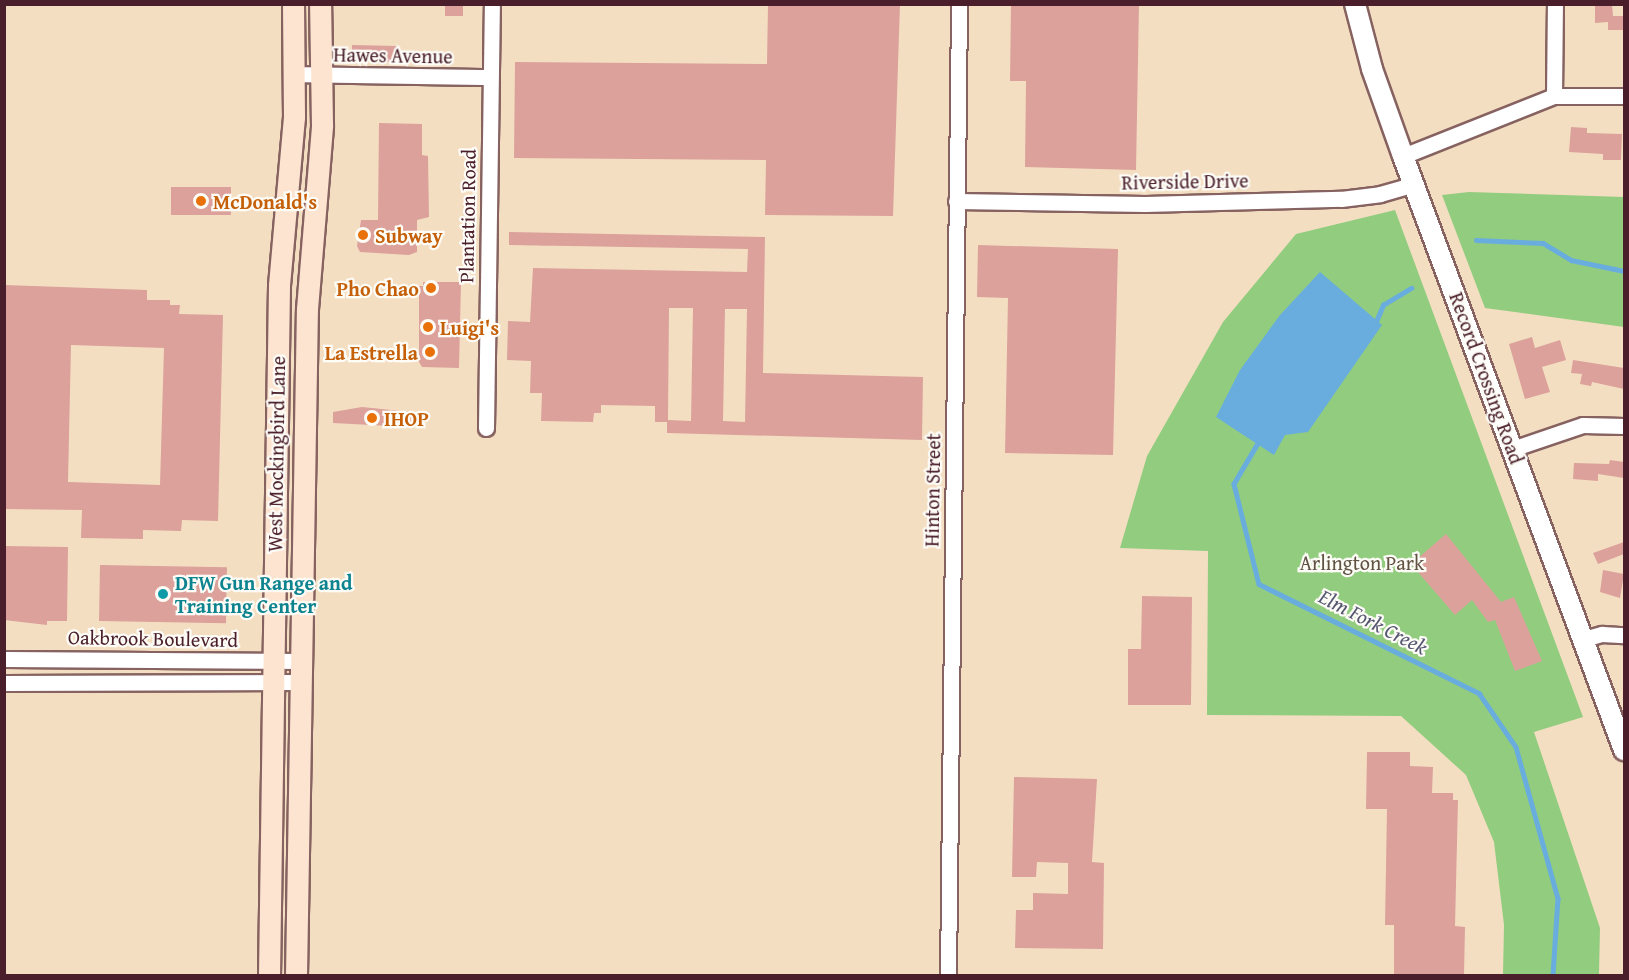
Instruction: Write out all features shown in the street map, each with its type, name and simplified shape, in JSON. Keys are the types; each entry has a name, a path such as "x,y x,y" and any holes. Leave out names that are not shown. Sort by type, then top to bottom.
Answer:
{"main road":[{"name":"West Mockingbird Lane","path":"269,972 276,379 279,285 292,156 295,74 293,4"},
{"name":"West Mockingbird Lane","path":"297,972 306,379 323,75 320,4"},
{"path":"276,379 306,379"},
{"path":"269,972 297,972"}],"street":[{"name":"Plantation Road","path":"486,428 492,4"},
{"name":"Hinton Street","path":"948,975 959,4"},
{"name":"Record Crossing Road","path":"1355,4 1372,69 1403,156 1624,750"},
{"path":"1554,96 1555,4"},
{"name":"Hawes Avenue","path":"295,74 490,77"},
{"path":"1403,156 1554,96 1624,96"},
{"name":"Riverside Drive","path":"956,201 1145,204 1341,199 1380,194 1414,183"},
{"path":"1512,449 1583,425 1624,426"},
{"path":"1584,639 1602,634 1624,635"},
{"path":"72,684 73,658"},
{"name":"Oakbrook Boulevard","path":"4,659 273,660 301,671"},
{"path":"4,683 273,682 301,671"}],"green space":[{"path":"1469,192 1624,197 1624,327 1485,308 1442,195"},
{"name":"Arlington Park","path":"1395,210 1583,717 1534,732 1600,928 1599,975 1503,975 1504,925 1494,842 1466,775 1401,716 1207,715 1208,551 1120,548 1147,456 1223,322 1296,234"}],"water":[{"path":"1320,272 1382,325 1308,432 1285,435 1274,455 1216,417 1240,370 1280,315"}],"building":[{"path":"445,4 463,4 463,16 445,16"},
{"path":"768,4 900,4 893,216 765,215 766,160 514,158 515,62 767,64"},
{"path":"1011,4 1139,4 1136,170 1025,167 1026,81 1010,81"},
{"path":"1595,4 1612,4 1613,16 1624,16 1624,30 1608,30 1608,22 1595,23"},
{"path":"352,45 397,46 397,62 360,62 352,55"},
{"path":"379,123 422,124 422,155 428,156 429,217 417,220 417,252 409,255 360,252 357,246 361,220 378,220"},
{"path":"1571,127 1587,128 1587,133 1622,134 1621,160 1603,160 1603,154 1569,152"},
{"name":"McDonald's","path":"171,187 231,187 231,215 171,215"},
{"path":"509,232 765,237 763,373 923,377 922,440 667,433 667,422 655,422 655,406 601,405 601,413 594,413 593,422 541,421 542,393 530,393 531,361 507,360 508,321 530,322 533,268 747,272 748,249 509,245","holes":["669,308 693,308 691,421 668,420","725,309 747,309 745,422 723,421"]},
{"path":"978,245 1118,249 1113,455 1005,453 1008,298 977,297"},
{"path":"423,282 461,282 459,368 422,367 419,362 419,286 423,286"},
{"path":"4,285 147,290 147,300 170,300 170,305 180,305 179,314 223,315 218,521 182,520 181,531 143,530 143,539 81,538 82,510 4,509","holes":["71,345 164,348 160,485 68,482"]},
{"path":"1532,337 1535,348 1560,340 1566,360 1542,367 1550,392 1525,399 1509,344"},
{"path":"1573,360 1624,368 1624,389 1592,382 1591,386 1580,384 1582,374 1571,373"},
{"name":"IHOP","path":"362,407 411,412 410,427 333,423 333,412"},
{"path":"1610,460 1624,462 1624,478 1598,474 1598,481 1573,479 1574,463 1609,464"},
{"path":"1446,534 1501,602 1514,597 1542,661 1515,671 1495,620 1488,622 1472,600 1455,615 1411,564"},
{"path":"1624,542 1624,554 1598,564 1593,553"},
{"path":"4,546 68,547 67,621 47,621 47,625 4,620"},
{"name":"DFW Gun Range and Training Center","path":"100,565 227,567 226,623 99,621"},
{"path":"1603,570 1624,574 1620,598 1600,592"},
{"path":"1142,596 1192,597 1191,705 1128,705 1128,649 1141,649"},
{"path":"1367,752 1410,752 1410,766 1433,767 1432,793 1453,793 1453,800 1458,800 1455,926 1465,927 1464,975 1394,975 1394,925 1385,925 1387,809 1366,809"},
{"path":"1014,777 1097,779 1092,862 1104,863 1103,949 1015,948 1016,910 1033,910 1033,893 1068,894 1068,863 1037,862 1036,877 1012,877"}],"waterway":[{"name":"Elm Fork Creek","path":"1476,240 1543,243 1571,260 1624,271"},
{"name":"Elm Fork Creek","path":"1375,324 1383,305 1411,288"},
{"name":"Elm Fork Creek","path":"1260,440 1234,484 1259,584 1479,693 1516,747 1558,898 1553,976"}],"place":[{"name":"McDonald's","path":"201,201"},
{"name":"Subway","path":"363,235"},
{"name":"Pho Chao","path":"431,288"},
{"name":"Luigi's","path":"428,327"},
{"name":"La Estrella","path":"430,352"},
{"name":"IHOP","path":"372,418"},
{"name":"DFW Gun Range and Training Center","path":"163,594"}]}
